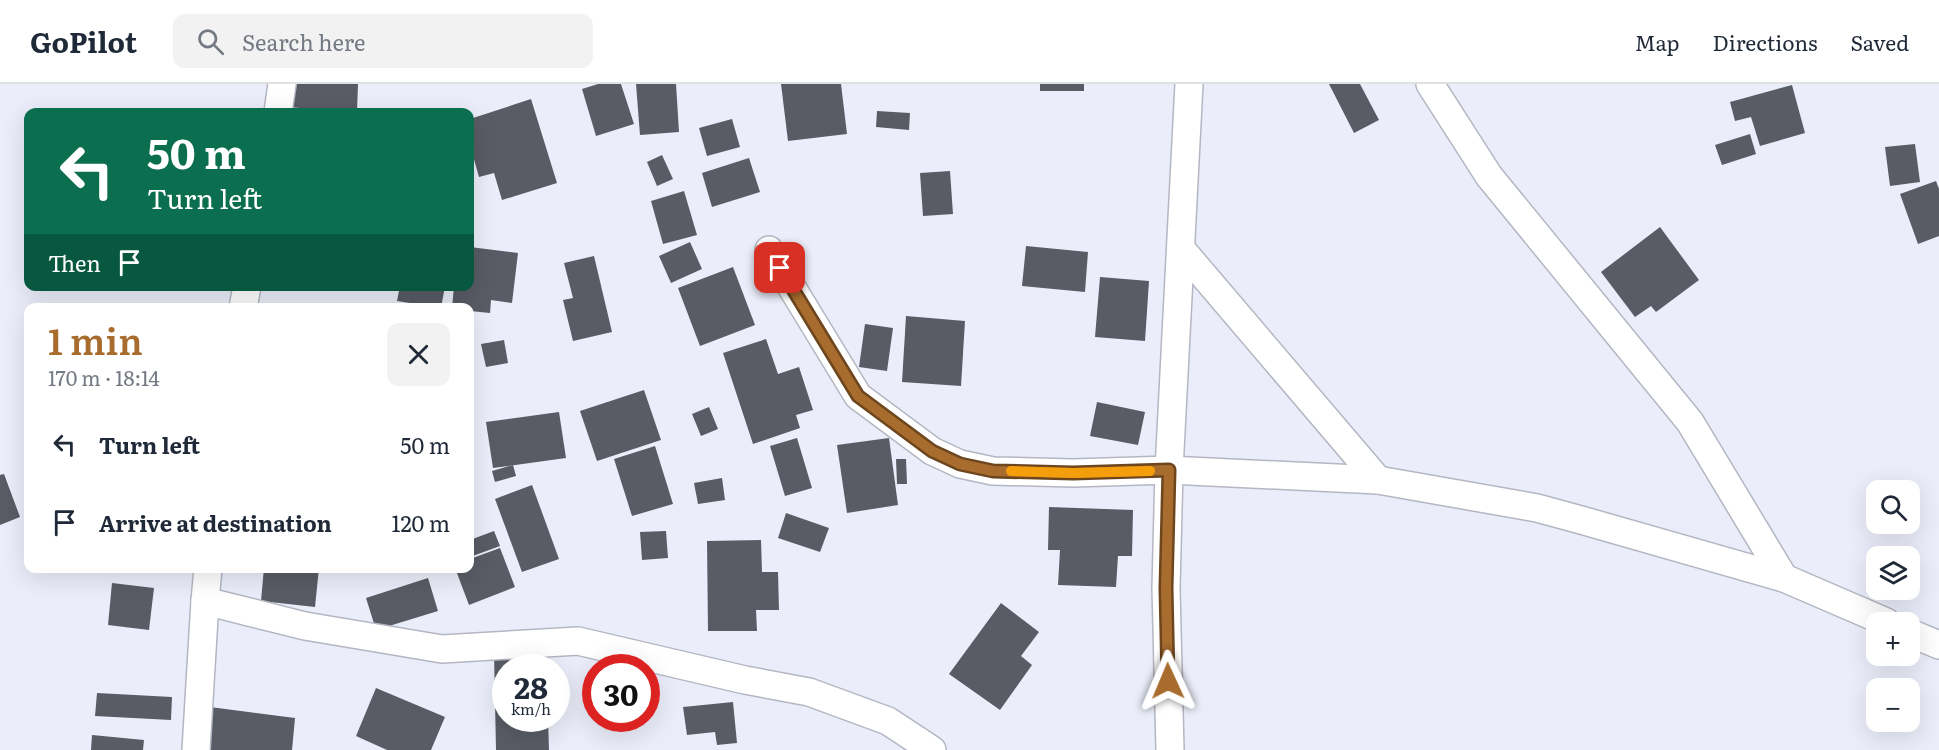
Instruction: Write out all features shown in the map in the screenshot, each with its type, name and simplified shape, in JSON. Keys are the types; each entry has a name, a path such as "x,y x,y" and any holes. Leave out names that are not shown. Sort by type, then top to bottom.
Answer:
{"street":[{"path":"279,108 282,84"},
{"path":"1170,750 1166,588 1169,470 1189,84"},
{"path":"1430,84 1489,176 1690,422 1784,578"},
{"path":"1182,249 1378,480"},
{"path":"769,250 858,396 932,451 960,464 993,471 1073,473 1169,470 1378,480 1537,508 1784,578 1866,613"},
{"path":"196,750 208,573"},
{"path":"205,601 305,626 442,649 578,641 745,680 809,692 888,721 932,750"},
{"path":"1920,637 1939,645"}],"building":[{"path":"287,84 358,84 357,108 286,107"},
{"path":"598,84 621,84 634,124 596,136 582,89"},
{"path":"636,84 676,84 679,132 640,135"},
{"path":"781,84 841,84 847,134 788,141"},
{"path":"1040,84 1084,84 1084,91 1040,91"},
{"path":"1329,84 1360,84 1379,120 1354,133"},
{"path":"1792,85 1805,133 1760,146 1751,117 1735,121 1730,102"},
{"path":"531,99 557,183 502,200 494,173 479,177 474,159 474,118"},
{"path":"877,111 910,113 909,130 876,127"},
{"path":"732,119 740,147 707,156 699,128"},
{"path":"1750,134 1756,154 1722,165 1715,145"},
{"path":"1915,144 1920,182 1890,186 1885,147"},
{"path":"662,155 673,179 657,186 647,162"},
{"path":"749,158 760,192 712,207 702,173"},
{"path":"950,171 953,214 923,216 920,173"},
{"path":"1936,181 1939,189 1939,236 1918,244 1900,194"},
{"path":"684,191 697,235 663,244 651,201"},
{"path":"1660,227 1699,280 1656,312 1651,306 1635,317 1601,272"},
{"path":"690,242 702,269 671,283 659,256"},
{"path":"1026,246 1088,252 1085,292 1022,286"},
{"path":"474,248 518,253 512,303 491,300 490,313 474,311 474,303 452,303 454,291 474,291"},
{"path":"594,256 612,332 573,341 563,300 573,298 564,263"},
{"path":"733,267 755,325 700,346 678,288"},
{"path":"1100,277 1149,281 1145,341 1095,337"},
{"path":"399,291 444,291 442,303 397,301"},
{"path":"906,316 965,321 961,386 902,382"},
{"path":"865,324 893,328 887,371 859,367"},
{"path":"766,339 778,374 799,367 813,410 796,415 800,428 753,444 723,353"},
{"path":"504,340 508,363 486,367 481,344"},
{"path":"644,390 661,440 597,461 580,411"},
{"path":"1097,402 1145,412 1138,445 1090,436"},
{"path":"709,407 718,429 701,436 692,414"},
{"path":"559,412 566,458 493,468 486,422"},
{"path":"797,438 812,488 785,496 770,446"},
{"path":"889,438 898,505 847,513 837,445"},
{"path":"655,446 673,504 632,516 614,459"},
{"path":"896,459 906,459 907,484 897,484"},
{"path":"513,465 516,476 495,482 492,471"},
{"path":"4,474 20,517 0,525 0,475"},
{"path":"722,478 725,500 698,504 694,483"},
{"path":"532,485 559,559 522,572 495,499"},
{"path":"1049,507 1133,510 1132,556 1118,556 1116,587 1058,585 1060,550 1048,550"},
{"path":"786,513 829,528 820,552 778,538"},
{"path":"494,531 500,546 474,556 474,538"},
{"path":"666,531 668,558 642,560 640,532"},
{"path":"761,540 762,572 778,572 779,610 756,610 757,631 708,631 707,541"},
{"path":"500,548 515,587 469,605 457,573 474,573 474,558"},
{"path":"264,573 318,573 315,607 261,601"},
{"path":"428,578 438,611 376,630 366,598"},
{"path":"112,583 154,588 149,630 108,625"},
{"path":"1001,603 1039,632 1021,656 1032,665 1000,710 949,674"},
{"path":"494,653 547,654 494,654"},
{"path":"376,688 445,717 431,750 387,750 356,736"},
{"path":"97,693 172,697 171,720 95,716"},
{"path":"733,702 737,743 717,745 715,732 687,735 683,707"},
{"path":"210,707 295,718 292,750 205,750"},
{"path":"496,732 548,732 549,750 496,750"},
{"path":"92,735 144,740 143,750 91,750"}],"slow traffic":[{"path":"1011,471 1073,473 1150,471"}],"route":[{"path":"780,268 858,396 932,451 960,464 993,471 1073,473 1169,470 1166,588 1168,681"}]}
